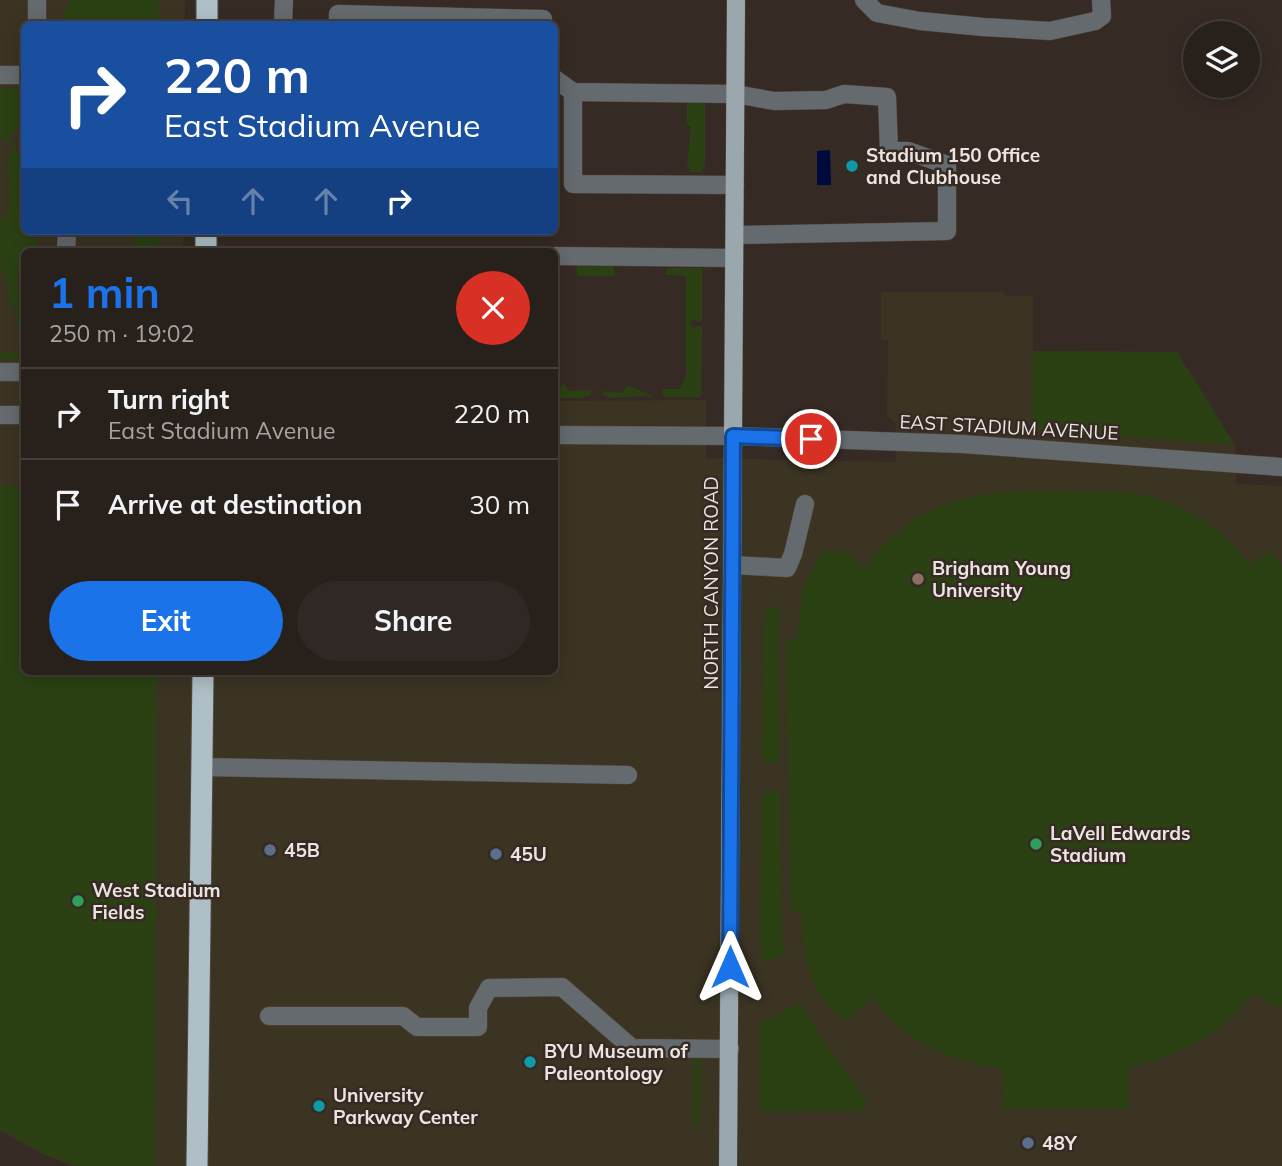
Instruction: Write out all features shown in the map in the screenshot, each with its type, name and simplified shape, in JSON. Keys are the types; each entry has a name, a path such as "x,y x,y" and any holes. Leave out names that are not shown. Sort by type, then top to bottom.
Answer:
{"highway":[{"path":"206,0 206,21"},
{"path":"197,1166 203,675"}],"main road":[{"name":"NORTH CANYON ROAD","path":"728,1166 736,0"}],"street":[{"path":"37,0 37,21"},
{"path":"283,21 284,0"},
{"path":"864,0 877,13 920,21 1050,31 1095,21 1102,16 1101,0"},
{"path":"338,21 338,14 542,21"},
{"path":"0,75 21,75"},
{"path":"558,81 573,92 735,94 774,101 826,100 844,94 887,97 889,151 908,151 947,165 947,230 735,235"},
{"path":"573,92 573,184 735,185"},
{"path":"558,256 734,258"},
{"path":"0,372 21,372"},
{"path":"0,415 21,415"},
{"name":"EAST STADIUM AVENUE","path":"558,435 733,436 962,444 1282,467"},
{"path":"733,565 786,568 793,554 805,504"},
{"path":"202,767 628,775"},
{"path":"269,1016 403,1016 417,1027 478,1027 478,1008 489,988 562,987 632,1048 730,1049"}],"shaded area":[{"name":"Brigham Young University","path":"0,0 185,0 185,21 21,21 21,235 183,235 183,248 21,248 21,675 558,675 558,401 706,400 706,458 896,462 896,424 887,416 888,340 881,340 881,292 1003,292 1006,296 1033,296 1033,351 1177,352 1235,445 1236,484 1282,486 1282,1166 73,1166 47,1156 0,1131"},
{"path":"830,150 831,185 817,185 817,151"}],"green space":[{"path":"68,0 159,0 159,21 64,21 64,9 69,9"},
{"path":"0,88 16,89 21,96 21,129 10,134 17,152 21,151 21,235 36,235 36,248 21,248 18,294 21,294 21,326 17,326 14,305 10,306 6,274 1,274 0,219 6,219 11,196 7,195 11,175 6,174 13,142 0,139"},
{"path":"701,99 705,103 705,166 701,172 692,172 687,166 691,127 687,124 687,101"},
{"path":"135,235 158,235 158,248 133,248"},
{"path":"577,266 614,266 614,276 577,276"},
{"path":"667,268 702,268 702,321 690,322 692,327 702,326 701,397 665,397 661,393 662,389 680,389 686,376 686,276 666,275"},
{"path":"21,350 21,360 0,359 0,353"},
{"path":"1033,351 1177,352 1235,445 1101,435 1098,432 1083,431 1080,434 1032,430"},
{"path":"565,384 569,391 591,390 591,395 583,398 558,398 558,386"},
{"path":"627,385 653,396 611,398 603,395 603,391 623,393"},
{"name":"West Stadium Fields","path":"0,486 21,486 21,675 157,675 155,1166 79,1166 47,1155 0,1129"},
{"name":"LaVell Edwards Stadium","path":"1047,490 1119,491 1157,499 1192,513 1223,535 1249,564 1271,552 1282,568 1282,1003 1279,1009 1253,993 1226,1022 1198,1042 1167,1056 1129,1067 1128,1109 1003,1109 1002,1069 964,1060 930,1047 899,1027 872,998 845,1021 833,1011 816,987 803,943 801,912 791,912 785,640 797,639 802,591 821,553 835,552 838,549 866,566 892,537 920,517 949,503 980,495"},
{"path":"766,606 781,609 778,639 780,756 773,764 763,762 762,758 763,633"},
{"path":"767,790 776,790 780,794 782,929 785,955 762,962 762,798"},
{"path":"801,1003 815,1028 867,1101 863,1111 766,1112 760,1108 760,1024"},
{"path":"694,1056 701,1060 701,1099 696,1132 693,1132"}],"place":[{"name":"Stadium 150 Office and Clubhouse","path":"852,166"},
{"name":"Brigham Young University","path":"918,579"},
{"name":"LaVell Edwards Stadium","path":"1036,844"},
{"name":"45B","path":"270,850"},
{"name":"45U","path":"496,854"},
{"name":"West Stadium Fields","path":"78,901"},
{"name":"BYU Museum of Paleontology","path":"530,1062"},
{"name":"University Parkway Center","path":"319,1106"},
{"name":"48Y","path":"1028,1143"}],"route":[{"path":"730,967 733,436 811,439"}]}
